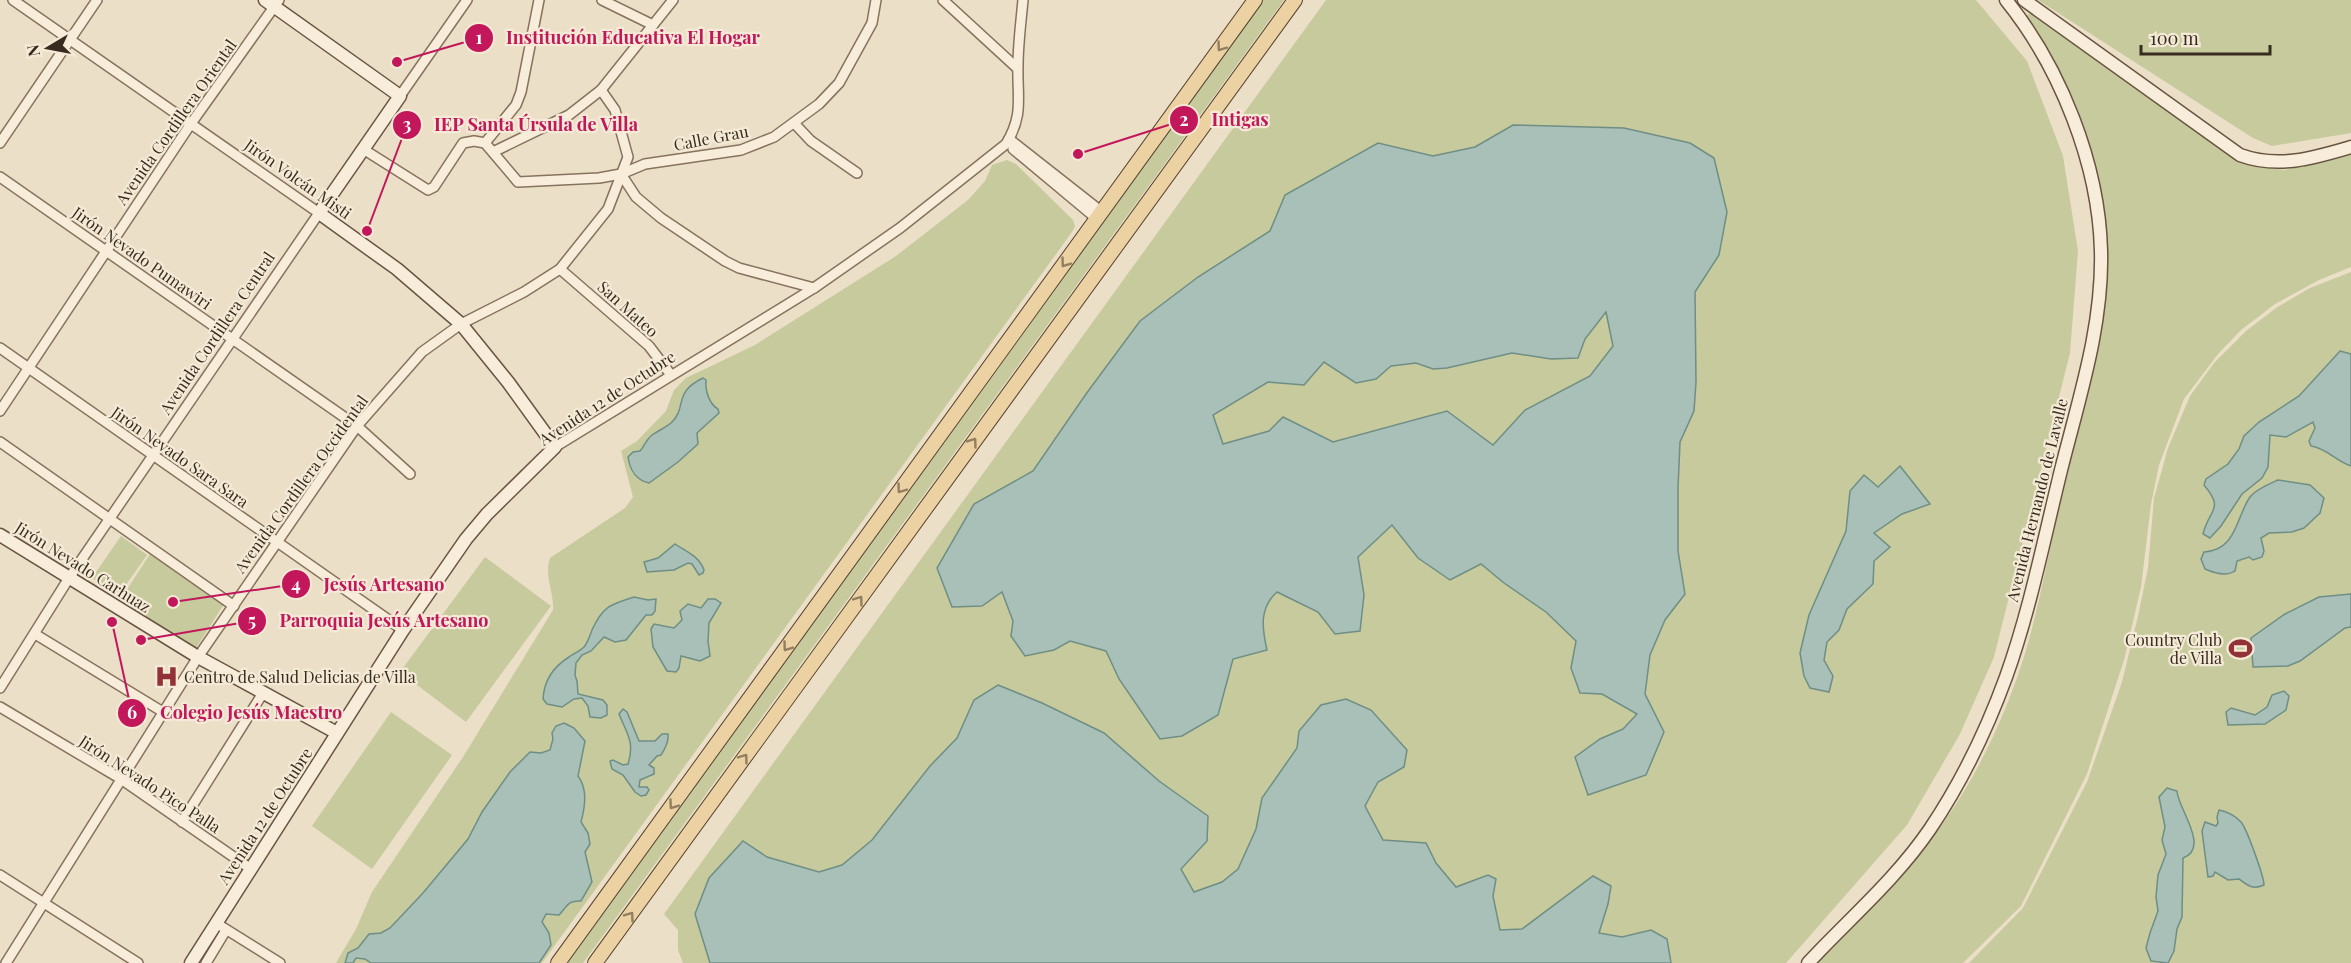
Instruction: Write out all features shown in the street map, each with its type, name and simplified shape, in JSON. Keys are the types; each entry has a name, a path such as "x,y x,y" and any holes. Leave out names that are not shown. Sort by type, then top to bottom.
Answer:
{"main road":[{"path":"558,963 1255,0"},
{"path":"595,963 1295,0"}],"street":[{"name":"Jirón Volcán Misti","path":"13,0 397,268 461,324 508,382 555,447"},
{"path":"0,143 96,0"},
{"name":"Avenida Cordillera Central","path":"0,688 69,578 467,0"},
{"path":"485,143 516,105 521,92 539,0"},
{"path":"602,0 653,25"},
{"path":"363,149 428,190 434,187 463,143 474,141 485,143 493,152 569,115 601,90 674,0"},
{"name":"Calle Grau","path":"493,152 518,182 599,178 621,174 645,164 741,150 774,137 819,104 839,83 872,22 876,0"},
{"path":"943,0 1017,68"},
{"path":"1023,0 1017,68 1019,114 1015,129 1008,141 1100,215"},
{"name":"Avenida Hernando de Lavalle","path":"1808,963 1903,864 1930,829 1978,744 2006,677 2021,629 2090,359 2099,304 2100,270 2098,218 2093,183 2084,149 2066,101 2019,15 2006,0"},
{"path":"2024,0 2240,154 2260,160 2281,162 2307,159 2351,147"},
{"path":"273,2 400,96"},
{"name":"Avenida Cordillera Oriental","path":"0,411 273,2"},
{"name":"Avenida Cordillera Occidental","path":"6,963 198,657 357,426 422,352 461,324 524,292 560,269 608,210 628,157 615,110 601,90"},
{"path":"794,123 811,141 857,173"},
{"name":"Avenida 12 de Octubre","path":"206,963 221,926 251,869 403,630 466,538 487,514 555,447 814,288 900,228 1008,141"},
{"path":"621,174 636,197 661,218 725,261 739,268 814,288"},
{"name":"Jirón Nevado Pumawiri","path":"0,177 357,426 410,474"},
{"name":"San Mateo","path":"560,269 649,346 671,375"},
{"name":"Jirón Nevado Sara Sara","path":"0,348 275,543 403,630"},
{"path":"0,442 234,606"},
{"name":"Jirón Nevado Carhuaz","path":"0,535 198,657 337,734"},
{"path":"35,634 164,712"},
{"path":"182,822 263,693"},
{"name":"Jirón Nevado Pico Palla","path":"0,707 121,779 251,869"},
{"path":"0,875 138,963"},
{"path":"221,926 274,961"},
{"name":"Avenida 12 de Octubre","path":"191,963 221,926"}],"green space":[{"path":"1263,0 1284,0 583,963 567,963"},
{"path":"1326,0 1976,0 2027,61 2063,156 2078,251 2070,353 1994,657 1960,734 1907,825 1786,963 683,963 678,950 678,930 664,914"},
{"path":"2038,0 2351,0 2351,133 2272,146 2253,138"},
{"path":"2034,11 2244,164 2284,170 2305,166 2351,149 2351,267 2319,280 2275,304 2241,330 2218,354 2184,399 2159,465 2151,504 2141,587 2124,660 2087,774 2021,906 1963,963 1817,963 1916,859 1966,788 1992,738 2026,650 2089,389 2103,314 2106,276 2107,239 2103,203 2098,177 2082,129 2062,84 2024,17"},
{"path":"1007,160 1016,164 1073,220 1075,226 1072,232 542,963 336,963 356,929 372,892 463,757 553,610 548,571 550,558 625,508 633,497 621,451 637,441 666,411 674,390 686,378 755,345 896,256 968,200 985,181 992,165"},
{"name":"Country Club de Villa","path":"2351,272 2351,963 1969,963 2023,908 2087,782 2122,682 2138,616 2148,568 2154,498 2168,448 2190,396 2214,363 2246,331 2276,308 2310,288"},
{"path":"121,536 147,555 118,596 92,578"},
{"path":"150,554 224,604 196,648 120,600"},
{"path":"485,557 551,606 466,722 400,672"},
{"path":"391,712 452,755 372,869 312,826"}],"water":[{"path":"1513,125 1624,128 1690,143 1714,158 1727,212 1719,255 1695,292 1694,411 1680,442 1678,488 1678,551 1685,594 1665,620 1650,655 1645,694 1664,732 1646,775 1588,795 1575,757 1600,739 1623,729 1637,714 1602,694 1580,693 1571,668 1576,641 1546,612 1481,564 1450,580 1418,558 1392,525 1358,557 1364,595 1360,631 1335,634 1318,612 1277,592 1267,605 1263,619 1267,650 1233,659 1218,715 1182,736 1160,739 1119,679 1106,651 1070,641 1054,650 1025,656 1011,636 1013,621 1002,592 982,606 952,607 937,568 974,504 1033,471 1140,321 1198,277 1270,231 1285,195 1378,143 1433,156 1475,147","holes":["1606,312 1613,346 1590,376 1525,410 1493,445 1447,411 1333,442 1283,417 1269,431 1223,444 1213,415 1268,382 1304,385 1324,362 1356,383 1376,379 1391,366 1416,363 1433,369 1447,368 1512,353 1551,359 1578,358 1585,339"]},
{"path":"2340,351 2351,354 2351,466 2311,446 2309,441 2315,428 2313,422 2286,437 2270,435 2268,467 2262,478 2242,494 2221,526 2210,538 2203,534 2214,510 2214,500 2204,485 2206,479 2228,464 2239,449 2244,436 2259,422 2299,396"},
{"path":"703,378 706,380 710,400 719,413 697,433 698,444 678,462 649,483 640,480 632,470 628,457 633,452 640,451 651,436 671,423 679,411 687,389"},
{"path":"1900,466 1930,504 1902,514 1874,533 1890,547 1874,561 1873,584 1847,609 1839,630 1827,642 1824,660 1833,676 1829,692 1810,688 1804,676 1800,653 1809,615 1846,531 1850,491 1864,475 1878,487"},
{"path":"2278,480 2310,485 2324,498 2320,513 2304,528 2292,532 2269,533 2261,538 2264,551 2262,557 2253,560 2249,557 2237,561 2235,571 2231,573 2220,574 2205,569 2201,559 2204,552 2215,550 2223,545 2234,531 2250,497 2259,489"},
{"path":"675,544 696,558 702,565 703,573 699,575 692,564 688,563 674,570 647,572 644,562 658,558"},
{"path":"2351,594 2351,627 2345,628 2300,661 2288,666 2253,667 2251,638 2285,614 2319,597"},
{"path":"634,597 656,599 655,611 652,615 646,615 626,640 615,642 604,637 576,663 578,694 603,700 607,705 607,715 601,718 590,717 588,706 582,698 574,699 562,707 547,704 543,699 544,692 547,680 554,670 584,647 596,622 608,607"},
{"path":"708,599 715,599 721,603 709,623 710,656 700,661 681,656 676,672 667,671 653,647 651,629 654,624 674,628 682,620 680,611 688,604 701,608"},
{"path":"998,685 1104,733 1159,781 1208,816 1207,841 1181,869 1194,892 1222,882 1238,869 1256,829 1262,798 1297,748 1299,731 1321,705 1346,699 1371,710 1407,750 1404,767 1378,782 1365,806 1383,840 1426,843 1436,863 1456,887 1488,875 1496,879 1493,896 1500,930 1522,929 1593,876 1611,886 1599,933 1622,937 1651,930 1667,939 1671,963 710,963 695,914 709,878 743,841 767,857 819,872 842,865 872,840 930,766 957,738 974,700"},
{"path":"2284,691 2289,696 2286,710 2265,724 2228,725 2226,712 2231,708 2255,715 2267,707 2272,695"},
{"path":"623,709 627,712 639,741 655,741 662,734 668,734 661,755 649,765 654,768 654,774 640,780 639,787 647,787 649,790 646,795 641,796 635,792 623,775 612,769 610,761 613,760 623,765 628,764 630,756 629,738 619,714"},
{"path":"564,723 574,728 585,741 578,776 584,792 581,822 588,833 590,844 585,852 592,882 581,901 570,903 559,915 546,914 542,922 549,933 551,945 539,963 371,963 365,959 356,958 353,963 345,963 348,953 358,948 369,934 381,933 390,928 423,893 468,839 482,812 510,772 530,752 541,753 550,750 552,733 556,726"},
{"path":"2167,788 2177,791 2194,846 2191,853 2183,858 2182,917 2177,929 2174,951 2168,963 2151,961 2146,948 2158,911 2156,897 2158,875 2166,854 2162,840 2165,827 2159,797"},
{"path":"2219,810 2234,816 2244,826 2264,885 2257,887 2245,884 2239,879 2228,880 2215,872 2213,876 2208,877 2202,831 2205,822 2216,826"}],"place":[{"name":"Institución Educativa El Hogar","path":"397,62"},
{"name":"Intigas","path":"1078,154"},
{"name":"IEP Santa Úrsula de Villa","path":"367,231"},
{"name":"Jesús Artesano","path":"173,602"},
{"name":"Colegio Jesús Maestro","path":"112,622"},
{"name":"Parroquia Jesús Artesano","path":"141,640"},
{"name":"Country Club de Villa","path":"2240,649"},
{"name":"Centro de Salud Delicias de Villa","path":"166,677"}]}
